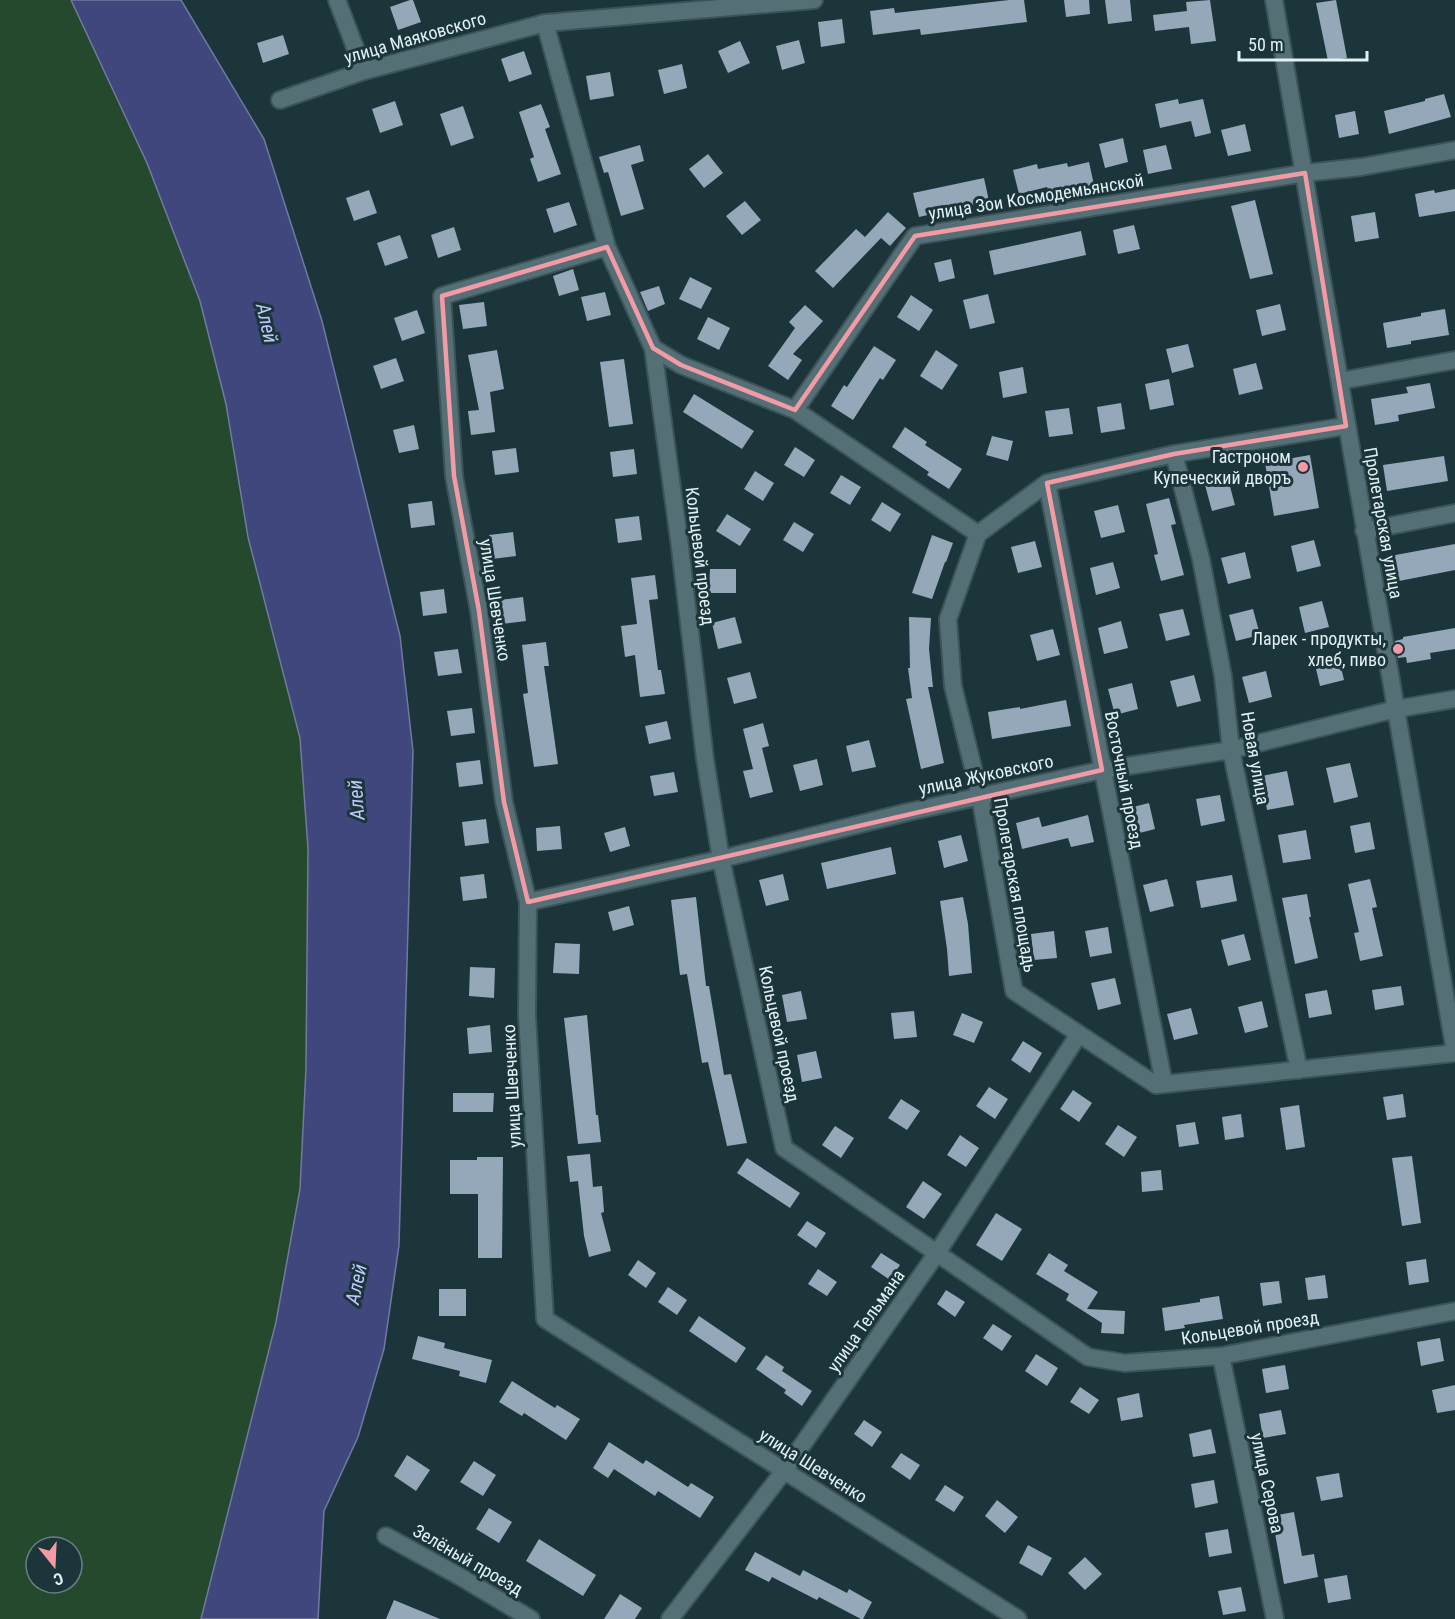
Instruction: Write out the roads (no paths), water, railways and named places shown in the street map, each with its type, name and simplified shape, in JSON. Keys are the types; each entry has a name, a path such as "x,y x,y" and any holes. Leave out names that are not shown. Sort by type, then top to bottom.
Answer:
{"street":[{"path":"336,0 364,71"},
{"name":"улица Маяковского","path":"280,100 364,71 544,23 814,0"},
{"name":"Пролетарская улица","path":"1274,0 1364,531 1449,979 1455,1052"},
{"name":"Кольцевой проезд","path":"544,23 607,247 653,348 680,547 705,759 721,859 784,1148 1088,1357 1125,1364 1221,1356 1455,1311"},
{"name":"улица Зои Космодемьянской","path":"795,410 915,236 1305,173 1361,167 1455,150"},
{"name":"улица Шевченко","path":"607,247 442,297 454,476 479,611 504,802 528,902 527,1016 545,1319 1018,1619"},
{"path":"653,348 681,365 795,410 978,534 1047,483 1174,454 1346,426"},
{"path":"1340,381 1455,360"},
{"name":"Новая улица","path":"1174,454 1201,559 1223,675 1231,750 1299,1070"},
{"name":"Восточный проезд","path":"1047,483 1164,1084"},
{"path":"1364,531 1455,513"},
{"name":"Пролетарская площадь","path":"978,534 948,619 953,686 980,796 1014,991 1156,1085 1455,1052"},
{"name":"улица Жуковского","path":"528,902 721,859 980,796 1102,770 1231,750 1396,709 1455,699"},
{"name":"улица Тельмана","path":"670,1619 784,1471 938,1253 1078,1034"},
{"name":"улица Серова","path":"1221,1356 1275,1619"},
{"name":"Зелёный проезд","path":"386,1536 531,1619"}],"water":[{"name":"Алей","path":"71,0 181,0 264,139 322,321 400,636 413,751 399,1245 384,1349 358,1437 324,1511 318,1619 201,1619 276,1322 300,1189 306,1068 308,848 300,738 248,537 226,404 200,301 147,163"}],"place":[{"name":"Гастроном Купеческий дворъ","path":"1303,467"},
{"name":"Ларек - продукты, хлеб, пиво","path":"1398,649"}]}
